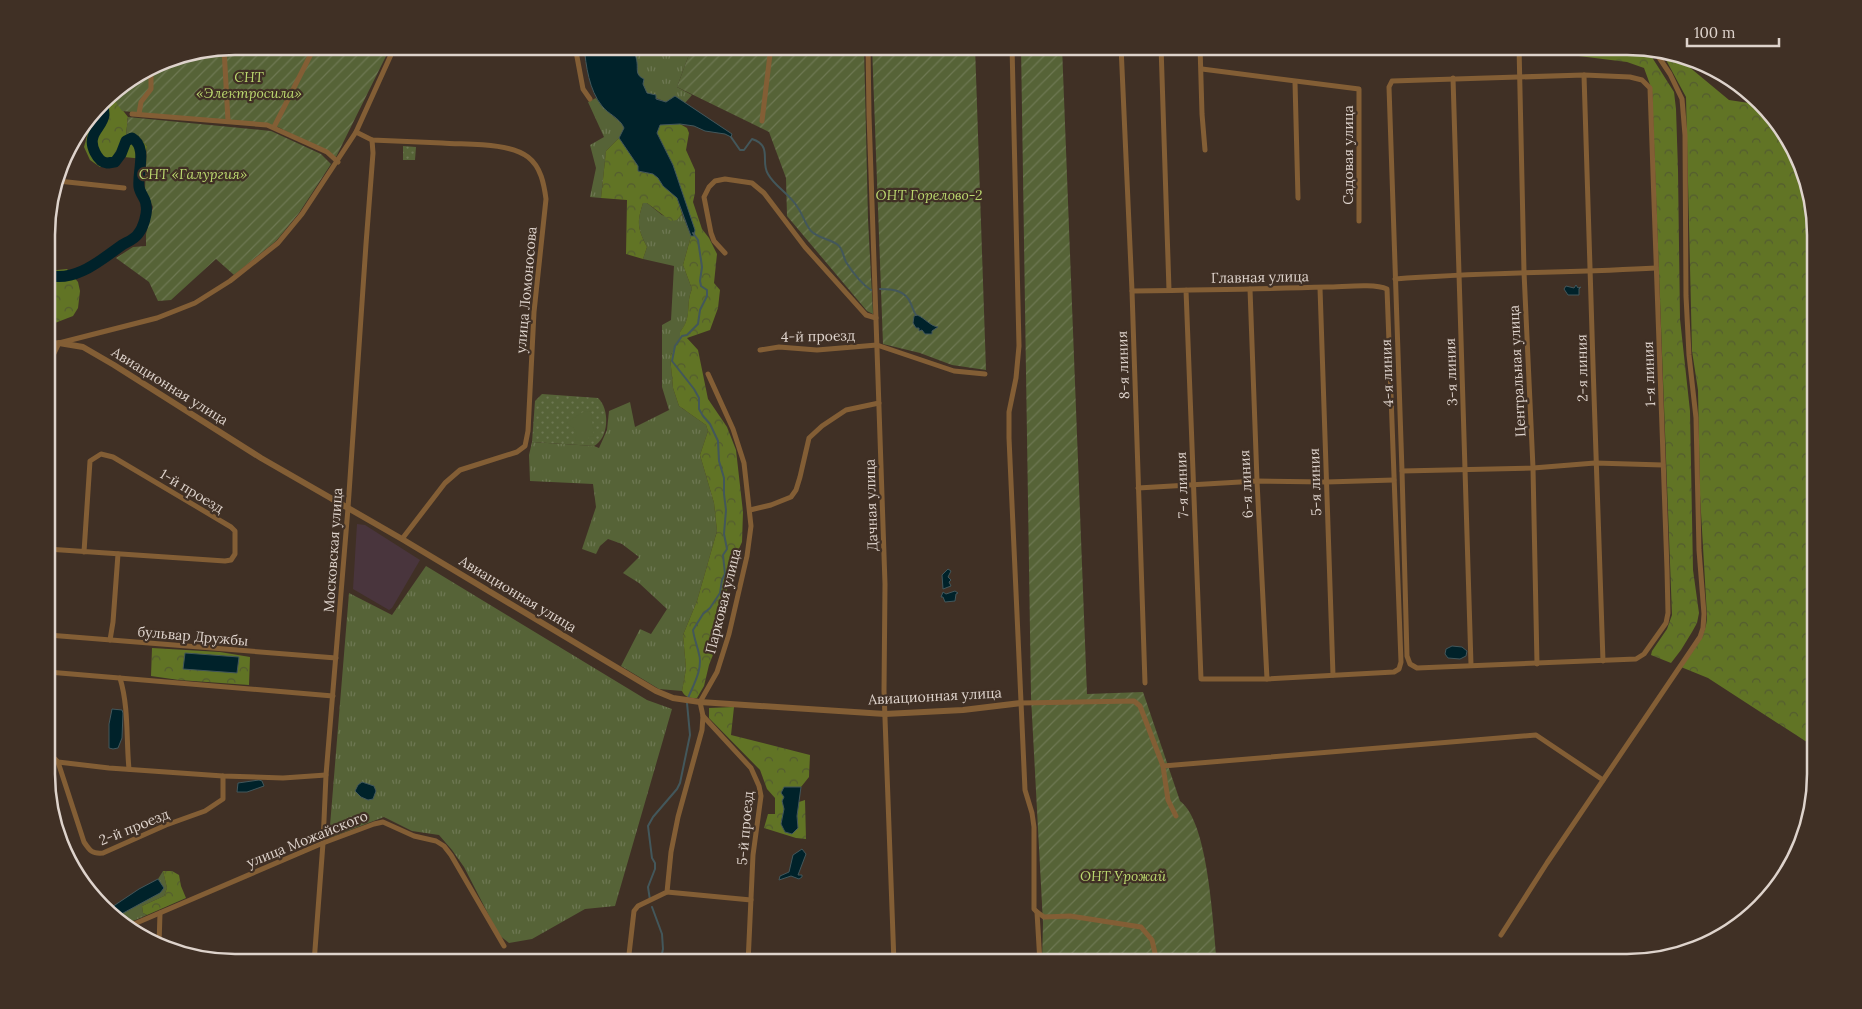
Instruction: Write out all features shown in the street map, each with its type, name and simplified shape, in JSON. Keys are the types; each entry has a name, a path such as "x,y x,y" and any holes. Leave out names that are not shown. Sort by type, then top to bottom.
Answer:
{"street":[{"path":"224,55 228,121"},
{"path":"274,127 310,55"},
{"path":"55,351 59,343 157,318 195,303 230,281 278,243 302,214 338,162 356,132 391,55"},
{"path":"577,55 584,89 590,99"},
{"path":"762,121 770,55"},
{"name":"Дачная улица","path":"868,55 868,115 885,584 885,714 894,954"},
{"path":"1012,55 1020,346 1009,412 1025,790 1034,827 1034,909 1044,917 1070,916 1141,927 1152,940 1155,954"},
{"name":"8-я линия","path":"1121,55 1132,291 1145,683"},
{"path":"1160,55 1169,290"},
{"path":"1201,55 1205,150"},
{"name":"Центральная улица","path":"1518,55 1538,664"},
{"path":"1501,935 1700,637 1703,628 1696,418 1689,354 1686,296 1686,135 1682,99 1670,74 1659,58"},
{"path":"1202,69 1295,82 1298,198"},
{"path":"1453,78 1584,75"},
{"name":"1-я линия","path":"1584,75 1630,77 1642,80 1650,88 1668,613 1666,623 1644,654 1636,659 1603,661"},
{"name":"2-я линия","path":"1584,75 1595,387 1595,464 1603,661"},
{"path":"139,114 141,102 151,89 151,76"},
{"name":"4-я линия","path":"1453,78 1392,80 1389,87 1407,656 1410,664 1416,668 1471,665"},
{"name":"3-я линия","path":"1453,78 1471,665"},
{"name":"Садовая улица","path":"1295,82 1359,90 1359,221"},
{"path":"132,114 228,121 274,127 327,152 338,162"},
{"name":"улица Ломоносова","path":"356,132 372,140 494,146 517,151 528,157 536,165 544,184 546,199 534,312 528,431 525,446 517,452 460,470 445,483 402,539"},
{"name":"Московская улица","path":"315,954 326,775 348,508 373,153 372,140"},
{"path":"725,253 714,241 711,233 704,196 715,181 725,179 752,183 764,193 805,247 866,315 876,318"},
{"path":"63,182 124,188"},
{"path":"1395,279 1459,274 1591,272 1656,268"},
{"name":"Главная улица","path":"1132,291 1382,286 1388,289 1394,480"},
{"name":"5-я линия","path":"1320,288 1333,675"},
{"name":"6-я линия","path":"1250,289 1267,678"},
{"name":"7-я линия","path":"1186,290 1202,679 1267,678"},
{"name":"Авиационная улица","path":"55,344 83,347 261,458 402,539 656,691 673,698 700,702 885,714 963,710 1021,704"},
{"path":"877,345 954,371 985,374"},
{"name":"4-й проезд","path":"760,350 779,347 817,350 877,345"},
{"name":"Парковая улица","path":"700,702 717,672 729,634 747,556 751,526 744,462 733,429 708,374"},
{"path":"750,510 771,505 791,497 796,490 800,477 809,438 822,426 846,410 878,403"},
{"name":"1-й проезд","path":"55,550 84,552 225,561 231,560 234,554 235,531 113,457 101,454 90,461 84,552"},
{"path":"1402,471 1533,468 1595,464 1663,465"},
{"path":"1138,488 1257,481 1326,482 1394,480 1401,662 1399,669 1394,672 1267,678"},
{"path":"110,640 118,554"},
{"name":"бульвар Дружбы","path":"55,636 336,658"},
{"path":"1471,665 1603,661"},
{"path":"55,673 333,696"},
{"path":"120,678 127,716 126,743 128,769"},
{"path":"1021,704 1134,701 1140,706 1163,766 1168,800 1176,816"},
{"path":"667,892 678,817 695,760 703,716 700,702"},
{"name":"5-й проезд","path":"703,716 751,768 760,786 761,796 753,855 748,954"},
{"path":"1163,766 1536,735 1603,780"},
{"name":"2-й проезд","path":"55,759 58,762 84,842 94,854 103,853 166,825 205,811 223,799 224,776"},
{"path":"58,762 224,776 283,778 326,775"},
{"name":"улица Можайского","path":"135,924 323,843 383,822 414,836 436,841 451,854 504,946"},
{"path":"629,954 634,911 638,906 667,892 751,900"},
{"path":"1037,912 1040,954"},
{"path":"159,937 160,913"}],"shaded area":[{"path":"357,524 365,525 420,560 389,610 353,589"}],"green space":[{"name":"СНТ «Электросила»","path":"223,55 387,55 336,157 278,127 122,111 115,101 135,85 166,69 200,58"},
{"path":"635,55 689,55 677,87 692,95 685,103 675,96 666,102 656,98 656,95 647,93 638,75"},
{"path":"689,55 864,55 868,219 873,314 867,311 787,216 786,178 769,132 677,87"},
{"name":"ОНТ Горелово-2","path":"872,55 975,55 986,370 952,365 920,353 883,344"},
{"name":"ОНТ Урожай","path":"1021,55 1062,55 1087,694 1143,692 1180,801 1190,813 1197,830 1208,876 1216,954 1042,954 1043,923 1031,697"},
{"path":"1570,55 1639,55 1652,57 1674,92 1678,170 1680,319 1690,411 1693,570 1699,613 1697,623 1692,632 1671,663 1651,655 1667,629 1672,615 1652,90 1644,68 1627,62"},
{"path":"1665,59 1688,66 1729,100 1749,103 1762,116 1777,135 1788,155 1804,200 1807,223 1807,742 1708,678 1681,667 1702,637 1707,616 1700,495 1698,390 1692,351 1686,97"},
{"path":"596,98 624,128 619,138 606,151 601,198 590,197 596,168 590,145 604,137 588,102"},
{"path":"115,101 128,117 126,135 138,135 147,146 144,159 124,157 120,163 100,167 90,160 84,147 89,130"},
{"name":"СНТ «Галургия»","path":"128,117 271,131 321,154 331,164 299,213 276,241 234,275 216,259 171,300 158,301 149,282 116,258 133,247 146,246 146,234 153,207 145,189 147,146 138,135 126,135"},
{"path":"680,124 687,128 689,133 686,150 695,170 693,202 702,229 717,254 714,283 720,290 718,308 710,330 687,338 698,350 708,399 727,427 736,450 743,512 742,542 733,562 725,598 720,637 709,665 704,686 697,698 690,698 682,691 686,669 683,635 697,601 717,531 714,503 700,455 708,431 706,425 679,406 673,388 670,356 680,339 680,332 688,316 692,289 683,265 691,236 694,235 673,165 657,133 660,125"},
{"path":"619,138 638,166 638,171 653,174 658,178 663,186 677,198 682,214 677,220 671,221 647,203 643,203 639,220 641,235 647,247 643,259 626,254 627,200 601,198 606,151"},
{"path":"403,146 416,147 415,160 403,160"},
{"path":"643,203 647,203 662,215 677,220 682,214 691,236 683,265 692,289 688,316 680,332 681,339 670,356 673,388 679,406 706,425 708,431 700,455 714,503 717,531 697,601 683,635 686,669 682,691 659,689 621,666 640,629 651,634 667,609 639,583 623,573 639,557 622,544 608,539 600,546 596,554 582,549 596,507 593,484 530,481 529,455 532,442 594,446 599,448 607,430 609,411 630,402 635,427 669,410 662,387 662,325 671,320 674,266 643,259 647,247 641,235 639,220"},
{"path":"67,269 78,282 80,291 78,308 73,316 55,323 55,270"},
{"path":"542,394 598,398 605,409 606,416 603,437 594,446 532,442 535,401"},
{"path":"591,411 594,436 589,437 588,441 575,440 575,430 566,423 583,412"},
{"path":"426,566 647,700 672,709 615,906 585,909 532,939 509,943 499,935 464,867 439,835 412,831 384,817 329,838 349,593 392,615"},
{"path":"152,648 220,652 250,657 249,685 151,676","holes":["185,653 239,657 237,673"]},
{"path":"734,707 731,735 810,755 809,777 801,787 784,787 784,812 781,821 785,832 792,834 798,825 799,802 805,800 806,839 796,838 764,828 768,814 775,814 775,798 767,789 760,770 709,718 709,708"},
{"path":"163,871 167,888 164,896 142,906 143,913 147,915 132,922 122,914 136,906 160,881 158,879"},
{"path":"163,871 172,871 179,875 186,898 147,915 143,913 142,906 164,896 167,888"}],"water":[{"path":"585,55 636,55 639,76 644,79 643,84 647,93 656,95 656,99 666,102 675,96 732,134 731,137 725,134 705,131 694,126 680,124 660,125 657,133 673,165 695,230 694,236 691,236 677,198 653,174 638,171 638,166 619,138 624,128 598,100 587,70"},
{"path":"1576,285 1578,288 1581,287 1579,295 1568,295 1564,289 1566,286 1574,288"},
{"path":"917,315 938,327 932,331 932,334 925,334 922,330 919,331 919,328 916,328 913,323 914,316"},
{"path":"948,569 951,571 948,577 951,580 949,582 951,586 943,589 942,575"},
{"path":"955,591 958,593 956,594 955,601 945,602 943,597 941,597 943,592 946,594"},
{"path":"1452,646 1462,647 1467,651 1466,656 1460,659 1448,658 1445,654 1446,649"},
{"path":"185,653 239,657 237,673 183,669"},
{"path":"112,709 122,710 123,713 122,738 118,748 113,749 109,748 109,724"},
{"path":"262,781 264,786 247,792 237,792 238,783"},
{"path":"362,782 374,786 376,791 373,799 368,800 361,797 355,791"},
{"path":"784,787 801,787 797,816 798,828 792,834 785,832 781,824 784,809 782,801 784,797 781,793"},
{"path":"802,849 806,854 798,875 802,875 802,877 799,879 791,876 779,880 780,876 789,872 793,855"},
{"path":"158,879 164,888 160,893 122,914 113,906"}],"waterway":[{"path":"55,277 68,276 87,269 135,237 145,220 145,201 139,187 141,154 137,142 132,138 126,141 121,154 115,162 103,162 93,148 92,140 95,131 102,121 104,112"},
{"path":"731,137 740,150 744,150 752,139 762,146 766,169 771,179 795,203 811,231 840,247 851,270 871,290"},
{"path":"688,698 700,665 693,630 720,593 725,574 723,555 727,549 724,534 726,510 724,478 719,461 718,441 710,424 699,409 699,398 694,389 672,361 675,346 682,336 687,335 698,324 700,310 707,296 707,290 701,286 702,267 698,240 693,233"},
{"path":"880,289 894,290 902,293 909,299 916,315"},
{"path":"650,900 648,887 655,869 655,863 652,858 648,826 680,783 690,735 687,703"},
{"path":"652,907 662,934 662,954"}]}
